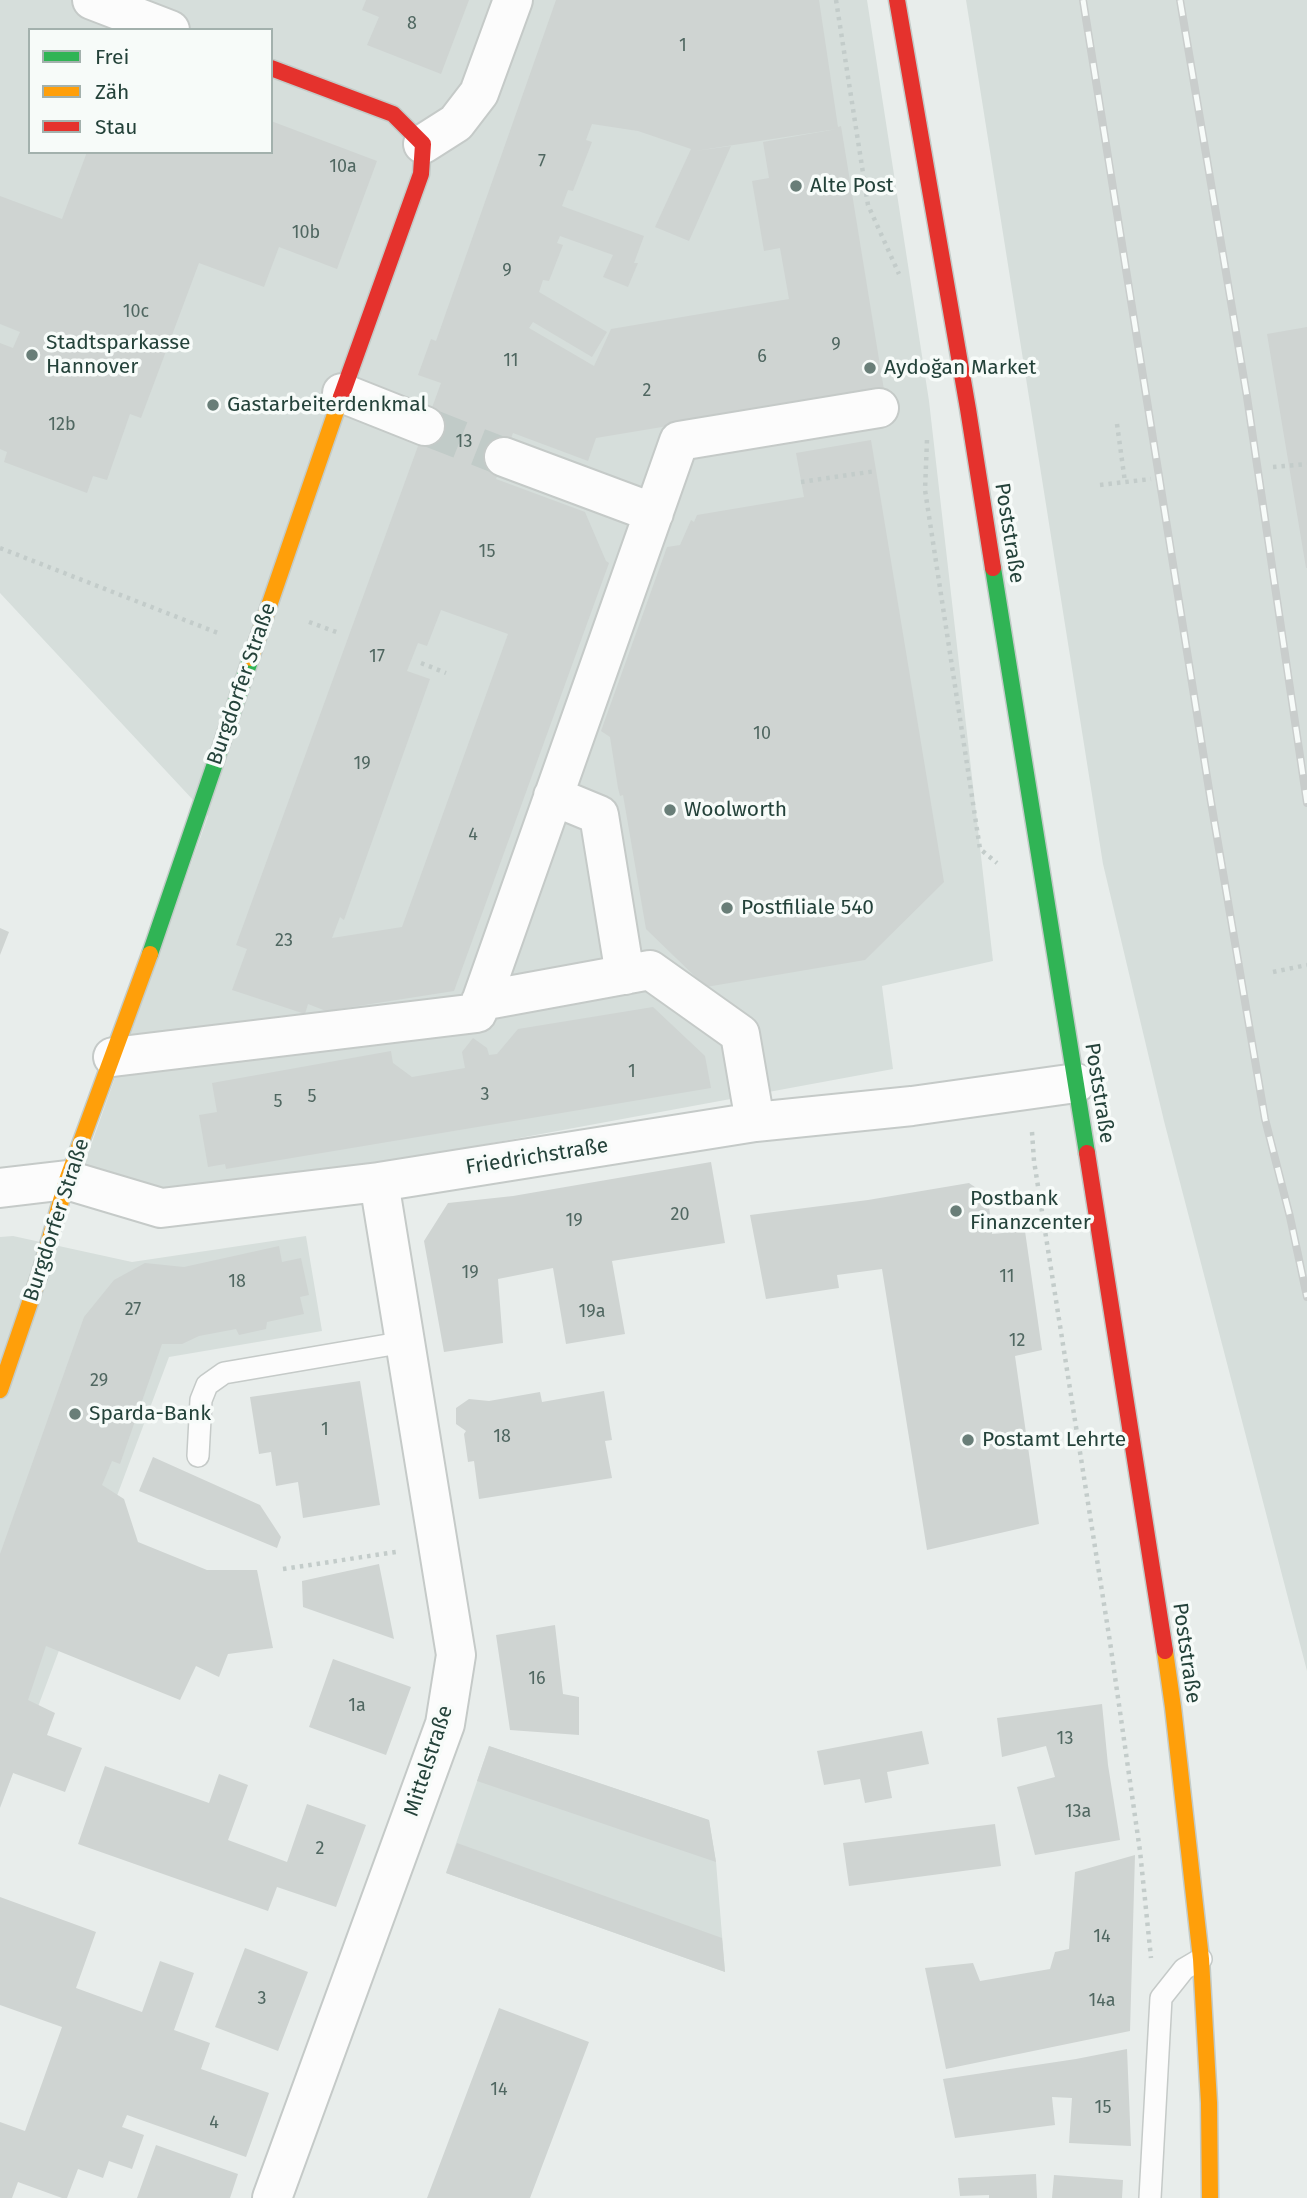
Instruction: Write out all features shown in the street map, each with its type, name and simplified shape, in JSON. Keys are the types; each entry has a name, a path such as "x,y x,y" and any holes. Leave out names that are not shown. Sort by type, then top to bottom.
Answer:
{"main road":[{"name":"Poststraße","path":"897,0 968,409 1173,1707 1201,1959 1209,2103 1210,2198"},
{"path":"273,69 393,114 423,144"},
{"name":"Burgdorfer Straße","path":"0,1390 40,1273 67,1180 78,1157 342,393 421,174 423,144"}],"street":[{"path":"92,0 165,28"},
{"path":"423,144 456,123 478,93 513,0"},
{"path":"342,393 425,426"},
{"path":"113,1057 477,1013 679,441 878,408"},
{"path":"505,457 654,513"},
{"path":"553,796 599,815 625,975"},
{"path":"481,1001 650,970 740,1034 755,1122"},
{"name":"Friedrichstraße","path":"0,1188 67,1180 161,1208 379,1182 755,1122 912,1106 1076,1083"},
{"name":"Mittelstraße","path":"272,2198 445,1724 456,1655 379,1182"}],"lane":[{"path":"198,1456 201,1400 207,1385 224,1373 405,1342"},
{"path":"1150,2198 1161,1998 1184,1969 1201,1959"}],"path":[{"path":"836,0 868,205 900,276"},
{"path":"1117,424 1125,482"},
{"path":"927,439 925,490 980,849 998,864"},
{"path":"1273,467 1307,464"},
{"path":"801,482 876,471"},
{"path":"1100,485 1151,479"},
{"path":"0,548 254,647"},
{"path":"421,663 446,673"},
{"path":"1273,972 1307,965"},
{"path":"1028,1090 1034,1161 1136,1825 1149,1947 1161,1998"},
{"path":"283,1569 439,1546"}],"shaded area":[{"path":"0,0 867,0 929,401 993,961 882,986 893,1069 173,1202 80,1176 208,816 0,593"},
{"path":"966,0 1307,0 1307,1671 1164,1121 1103,864"},
{"path":"13,1236 132,1262 306,1236 322,1331 169,1357 0,1808 0,1237"},
{"path":"489,1746 709,1820 716,1862 725,1972 446,1873"}],"building":[{"path":"366,0 469,0 441,74 367,45 379,17 362,10"},
{"path":"556,0 819,0 838,127 841,126 884,390 596,438 588,461 513,433 496,479 585,512 609,563 454,991 326,1011 308,1004 305,1014 232,990 247,949 236,945 441,383 418,375 431,339 436,341","holes":["592,124 638,131 691,149 655,227 689,241 731,146 695,151 837,129 763,142 769,178 752,181 764,251 780,248 789,299 611,329 594,366 529,328 533,322 592,357 607,332 539,292 543,280 549,281 563,245 557,243 560,236 613,255 603,277 628,287 638,263 634,263 644,236 562,206 568,190 573,191 592,142 586,140","441,610 508,634 402,927 332,938 340,917 344,920 430,679 407,671 418,643 427,646"]},
{"path":"273,122 377,161 337,269 279,247 264,287 199,263 141,418 130,414 107,480 93,476 87,493 4,462 7,452 0,449 0,343 13,348 20,332 0,324 0,196 62,219 86,154 273,154"},
{"path":"1307,327 1307,568 1306,568 1267,334"},
{"path":"871,440 944,882 865,960 706,987 646,929 610,737 601,731 667,547 680,545 691,520 694,522 697,515 804,497 796,453"},
{"path":"0,928 9,932 0,955"},
{"path":"653,1007 705,1056 711,1088 226,1169 225,1164 208,1167 199,1115 217,1112 212,1083 391,1051 393,1063 412,1077 465,1068 462,1052 473,1038 487,1048 489,1055 497,1054 518,1029"},
{"path":"711,1162 725,1243 612,1261 625,1334 566,1344 553,1268 498,1279 503,1343 444,1352 424,1241 448,1203 513,1196"},
{"name":"Postamt Lehrte","path":"969,1183 988,1196 992,1234 1025,1231 1042,1350 1015,1356 1039,1524 927,1550 882,1269 837,1275 839,1288 766,1299 750,1215 868,1200"},
{"path":"279,1246 282,1262 301,1258 309,1295 300,1297 304,1314 267,1322 266,1329 239,1335 236,1329 199,1336 182,1344 162,1344 120,1464 112,1461 102,1485 124,1499 138,1542 207,1570 257,1570 273,1648 228,1654 219,1677 196,1666 180,1700 46,1646 28,1700 55,1713 47,1735 82,1748 65,1792 13,1773 0,1807 0,1554 84,1317 114,1280 145,1263 184,1267"},
{"path":"360,1381 380,1505 303,1518 298,1482 276,1486 271,1452 259,1454 250,1397"},
{"path":"604,1391 612,1440 605,1441 612,1478 479,1499 474,1461 468,1462 464,1434 466,1431 456,1424 456,1408 469,1399 489,1401 540,1392 542,1402"},
{"path":"153,1457 260,1505 281,1537 277,1548 139,1491"},
{"path":"379,1564 394,1639 303,1607 302,1581"},
{"path":"555,1625 563,1694 579,1697 579,1735 510,1730 496,1635"},
{"path":"333,1659 411,1687 386,1755 309,1727"},
{"path":"1102,1704 1120,1840 1035,1855 1017,1787 1055,1777 1046,1746 1002,1757 997,1718"},
{"path":"922,1731 929,1764 887,1772 892,1798 865,1803 860,1779 824,1785 817,1751"},
{"path":"489,1746 709,1820 716,1862 477,1781"},
{"path":"105,1766 209,1803 219,1774 248,1785 228,1840 287,1862 307,1804 366,1825 336,1907 277,1887 268,1911 78,1844"},
{"path":"995,1824 1001,1866 849,1886 843,1843"},
{"path":"457,1843 722,1938 725,1972 446,1873"},
{"path":"1135,1855 1130,2031 946,2069 925,1968 973,1963 980,1981 1050,1969 1055,1952 1069,1949 1075,1872"},
{"path":"0,1897 96,1932 76,1988 142,2012 160,1961 194,1973 174,2030 210,2043 201,2069 269,2093 246,2157 127,2115 122,2127 144,2135 132,2169 109,2161 103,2178 78,2169 67,2198 18,2182 12,2198 0,2198 0,2122 25,2131 62,2027 0,2005"},
{"path":"245,1948 308,1972 278,2051 215,2027"},
{"path":"499,2008 589,2042 530,2198 427,2198"},
{"path":"1127,2049 1131,2146 1069,2143 1072,2098 1052,2097 1055,2125 955,2138 943,2079"},
{"path":"156,2145 238,2174 230,2198 137,2198"},
{"path":"1036,2174 1037,2198 960,2196 958,2178"},
{"path":"1054,2175 1123,2180 1122,2198 1052,2198"}],"tunnel":[{"path":"425,426 504,457"}],"railway":[{"path":"1083,0 1211,802 1265,1119 1307,1297"},
{"path":"1180,0 1247,397 1307,803"}],"traffic: fast":[{"path":"993,568 1087,1153"},
{"path":"150,954 251,658"}],"traffic: slow":[{"path":"251,658 341,397"},
{"path":"0,1390 40,1273 67,1180 150,954"},
{"path":"1165,1651 1201,1959 1209,2103 1210,2198"}],"traffic: jam":[{"path":"897,0 993,568"},
{"path":"273,69 393,114 423,144 421,174 341,397"},
{"path":"1087,1153 1165,1651"}],"place":[{"name":"Alte Post","path":"796,186"},
{"name":"Stadtsparkasse Hannover","path":"32,355"},
{"name":"Aydoğan Market","path":"870,368"},
{"name":"Gastarbeiterdenkmal","path":"213,405"},
{"name":"Woolworth","path":"670,810"},
{"name":"Postfiliale 540","path":"727,908"},
{"name":"Postbank Finanzcenter","path":"956,1211"},
{"name":"Sparda-Bank","path":"75,1414"},
{"name":"Postamt Lehrte","path":"968,1440"}]}
